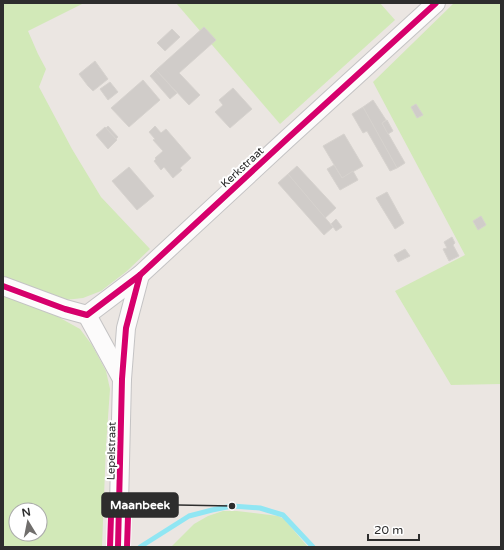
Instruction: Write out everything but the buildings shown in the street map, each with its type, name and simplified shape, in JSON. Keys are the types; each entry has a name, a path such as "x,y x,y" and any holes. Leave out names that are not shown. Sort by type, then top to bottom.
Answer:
{"street":[{"name":"Kerkstraat","path":"87,315 140,275 436,3"},
{"path":"122,379 126,328 140,275"},
{"path":"3,286 87,315 122,379"},
{"name":"Lepelstraat","path":"118,547 122,379"}],"green space":[{"path":"3,3 84,3 28,31 46,69 39,87 72,149 101,197 150,249 127,271 101,291 83,298 65,300 3,276"},
{"path":"176,3 380,3 395,20 280,124"},
{"path":"454,3 501,3 501,384 451,385 395,291 465,255 373,82"},
{"path":"3,296 53,314 80,329 92,345 106,371 110,389 102,547 3,547"},
{"path":"223,511 237,511 278,516 284,519 308,547 171,547 194,524 208,516"}],"waterway":[{"path":"140,547 189,516 232,506 260,508 283,515 313,547"}],"cycle path":[{"path":"3,286 65,309 87,315 140,275 436,3"},
{"path":"118,547 122,379 126,328 140,275"},
{"path":"123,496 128,516 127,547"},
{"path":"110,547 111,516 116,497"}],"place":[{"name":"Maanbeek","path":"232,506"}]}
